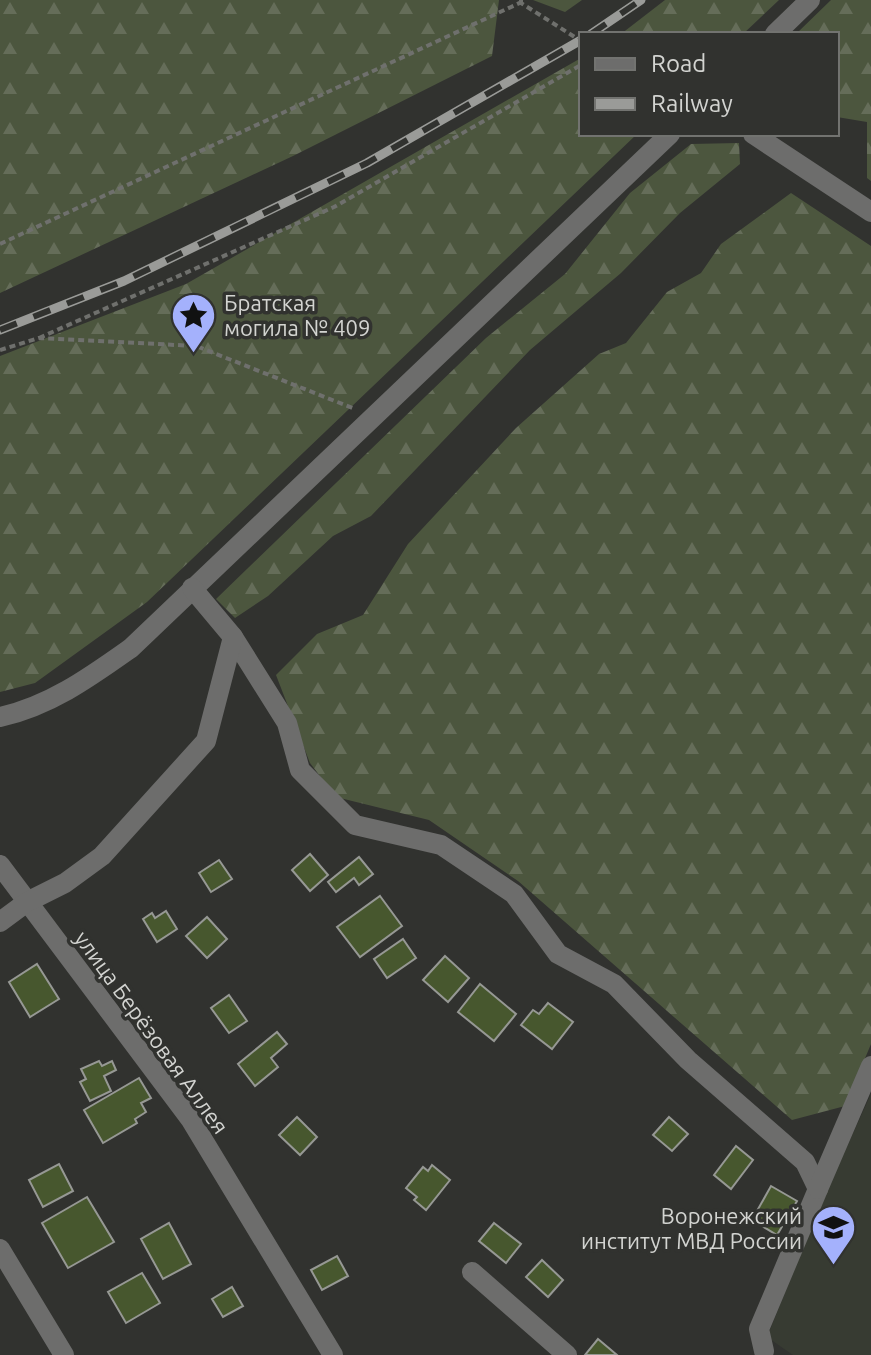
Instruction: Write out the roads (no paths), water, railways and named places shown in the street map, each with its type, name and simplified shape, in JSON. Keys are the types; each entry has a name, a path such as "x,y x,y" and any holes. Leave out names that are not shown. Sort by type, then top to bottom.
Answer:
{"street":[{"path":"777,32 810,0"},
{"path":"0,717 18,713 74,689 131,648 668,136"},
{"path":"756,136 871,212"},
{"path":"192,588 233,637 287,723 300,770 355,825 441,845 514,894 558,954 614,984 688,1060 805,1162 818,1189"},
{"path":"0,922 27,902 65,883 102,856 206,741 233,637"},
{"name":"улица Берёзовая Аллея","path":"0,865 191,1120 333,1355"},
{"path":"764,1354 759,1329 871,1066"},
{"path":"0,1249 64,1355"},
{"path":"472,1272 567,1355"}],"railway":[{"path":"594,32 641,0"},
{"path":"0,330 124,281 367,163 579,41"}],"place":[{"name":"Братская могила № 409","path":"193,354"},
{"name":"Воронежский институт МВД России","path":"833,1267"}]}
